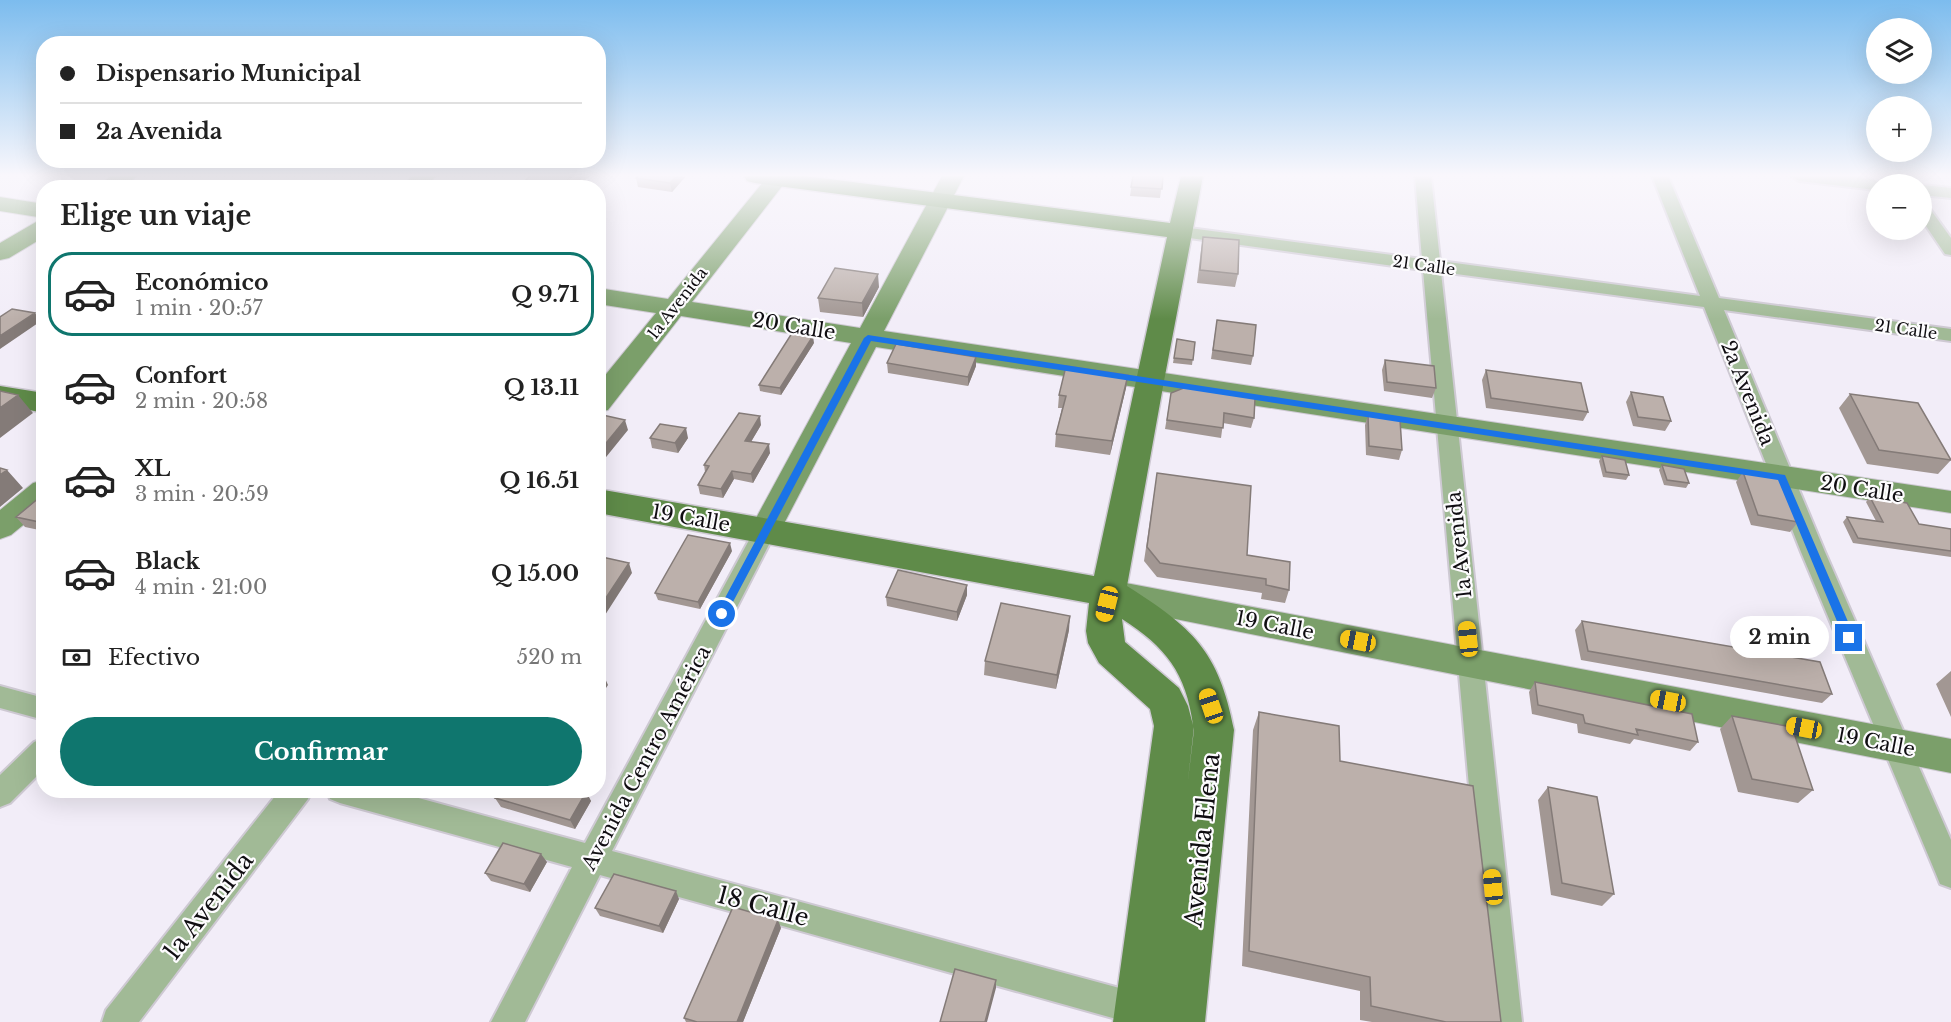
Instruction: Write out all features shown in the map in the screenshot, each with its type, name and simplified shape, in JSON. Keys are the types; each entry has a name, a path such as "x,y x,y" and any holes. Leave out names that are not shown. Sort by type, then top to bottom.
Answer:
{"main road":[{"name":"1a Avenida","path":"606,393 735,224"},
{"name":"Avenida Centro América","path":"765,531 928,224"},
{"name":"21 Calle","path":"1119,224 1182,232"},
{"name":"Avenida Elena","path":"1138,1016 1174,726 1168,702 1147,682 1123,666 1103,633 1149,381 1183,224"},
{"path":"0,253 36,232"},
{"name":"20 Calle","path":"606,297 1951,502"},
{"path":"0,395 36,402"},
{"path":"0,527 36,498"},
{"name":"19 Calle","path":"606,502 1110,593 1951,756"},
{"name":"Avenida Elena","path":"1110,593 1164,629 1180,645 1203,683 1211,706 1214,730 1213,760 1183,1022"}],"street":[{"name":"1a Avenida","path":"1427,224 1506,1022"},
{"name":"2a Avenida","path":"1680,224 1782,477 1951,874"},
{"path":"1932,224 1951,250"},
{"name":"21 Calle","path":"1182,232 1951,335"},
{"name":"Avenida Centro América","path":"507,1022 765,531"},
{"path":"0,697 36,707"},
{"path":"0,794 36,758"},
{"name":"1a Avenida","path":"118,1022 292,798"},
{"name":"18 Calle","path":"369,798 1138,1016 1183,1022"}],"building":[{"path":"1203,237 1239,240 1238,274 1200,270"},
{"path":"835,268 878,274 862,303 818,298"},
{"path":"12,309 35,313 0,336 0,317"},
{"path":"1217,320 1256,325 1253,356 1213,350"},
{"path":"792,333 813,336 780,388 759,385"},
{"path":"1177,339 1195,342 1193,360 1174,358"},
{"path":"896,344 976,357 968,377 887,363"},
{"path":"1385,360 1434,366 1436,388 1387,382"},
{"path":"1066,366 1128,375 1112,441 1056,434 1066,396 1059,395"},
{"path":"1486,370 1581,383 1588,412 1491,398"},
{"path":"1186,387 1255,398 1254,418 1224,413 1223,428 1167,420 1171,393"},
{"path":"0,391 18,395 0,408"},
{"path":"1631,392 1663,397 1671,421 1638,417"},
{"path":"1850,394 1918,403 1951,460 1879,450"},
{"path":"739,413 760,416 745,441 769,444 751,474 732,471 721,489 698,485 709,466 704,465"},
{"path":"1368,415 1400,420 1402,450 1369,446"},
{"path":"606,416 625,420 606,443"},
{"path":"660,424 686,428 675,443 650,438"},
{"path":"1602,456 1625,460 1629,475 1606,472"},
{"path":"1662,465 1684,469 1689,483 1667,480"},
{"path":"0,468 7,470 0,475"},
{"path":"1743,472 1781,478 1798,522 1758,515"},
{"path":"1157,473 1251,486 1247,555 1290,562 1289,590 1266,585 1266,579 1160,563 1147,547"},
{"path":"1870,497 1907,503 1919,524 1951,529 1951,551 1858,538 1847,517 1883,522"},
{"path":"36,500 36,521 16,517"},
{"path":"688,535 730,543 698,602 655,593"},
{"path":"606,558 629,563 606,598"},
{"path":"898,570 967,585 957,612 886,597"},
{"path":"1001,603 1070,616 1057,675 985,661"},
{"path":"1582,621 1820,662 1832,694 1588,651"},
{"path":"1535,682 1692,714 1698,742 1636,729 1638,735 1585,723 1583,715 1538,705"},
{"path":"1259,712 1339,726 1340,761 1473,786 1501,1022 1446,1022 1371,1006 1370,977 1249,951"},
{"path":"1732,716 1792,727 1813,790 1752,779"},
{"path":"1548,787 1597,797 1614,894 1562,883"},
{"path":"495,798 583,798 570,820"},
{"path":"503,843 541,854 524,884 485,873"},
{"path":"614,874 676,891 659,926 595,908"},
{"path":"733,907 778,920 737,1022 697,1022 684,1018"},
{"path":"955,969 996,980 985,1022 940,1022"}],"route":[{"path":"722,614 868,338 1782,477 1849,638"}]}
